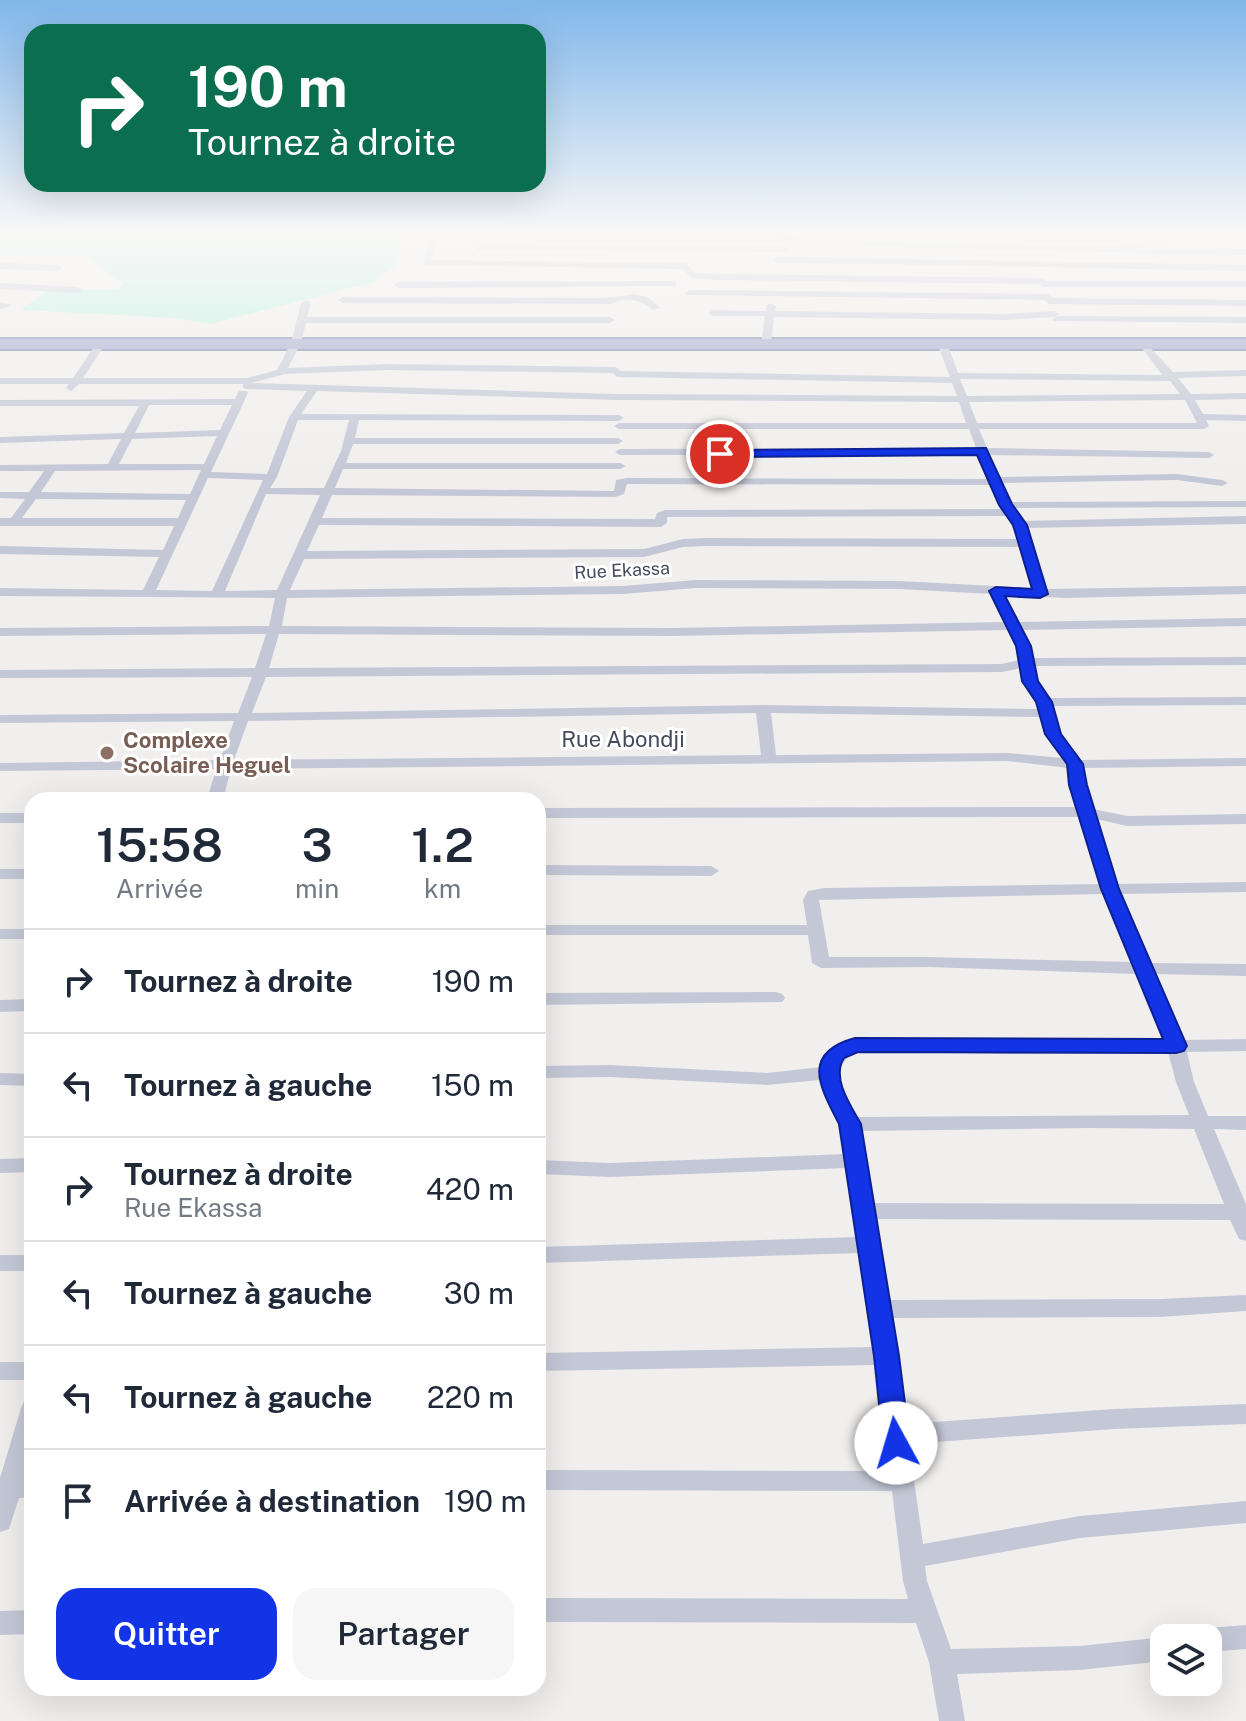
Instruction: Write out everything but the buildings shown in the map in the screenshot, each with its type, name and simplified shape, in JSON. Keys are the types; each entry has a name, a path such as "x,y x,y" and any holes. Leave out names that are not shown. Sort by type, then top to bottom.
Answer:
{"highway":[{"path":"0,344 1246,344"}],"street":[{"path":"283,371 296,343 303,314"},
{"path":"451,343 459,314"},
{"path":"262,491 620,492 619,422 610,314"},
{"path":"749,314 1246,320"},
{"path":"766,343 768,315"},
{"path":"1055,317 1064,344"},
{"path":"302,320 610,320"},
{"path":"63,402 101,343"},
{"path":"942,343 994,481 1020,525 1040,594"},
{"path":"294,417 975,427 1204,426 1187,397 1144,344"},
{"path":"148,594 247,383 283,371 386,367 955,378 1246,373"},
{"path":"0,381 247,383 313,389 616,397 964,399 1246,396"},
{"path":"217,595 271,477 294,417 313,389"},
{"path":"371,416 381,391"},
{"path":"0,403 239,402"},
{"path":"111,468 145,404"},
{"path":"218,792 276,630 282,593 328,492 355,416"},
{"path":"1200,417 1246,418"},
{"path":"1209,430 1246,428"},
{"path":"0,440 226,433"},
{"path":"348,441 1209,455"},
{"path":"338,466 620,466"},
{"path":"0,468 208,471 271,477"},
{"path":"14,522 52,468"},
{"path":"620,482 1177,477 1222,483"},
{"path":"0,495 194,497"},
{"path":"313,521 661,523 661,515 665,514 1246,504"},
{"path":"1020,525 1246,520"},
{"path":"0,522 183,522"},
{"path":"298,555 644,553 683,543 708,542 1027,543"},
{"path":"0,550 166,554"},
{"name":"Rue Ekassa","path":"0,592 217,595 623,590 696,584 900,585 1040,594 1246,590"},
{"path":"996,591 1014,626 1028,665 1030,681 1045,708 1053,734 1075,764 1110,889 1176,1046 1185,1082 1202,1124 1242,1212 1246,1233"},
{"path":"0,632 672,632 1246,622"},
{"path":"0,674 1002,668 1036,661 1246,661"},
{"path":"0,719 1045,708 1246,701"},
{"path":"763,709 769,760"},
{"name":"Rue Abondji","path":"0,767 1008,757 1075,764 1246,762"},
{"path":"546,813 1086,812 1127,821 1246,819"},
{"path":"0,818 24,818"},
{"path":"546,870 711,871"},
{"path":"0,874 24,874"},
{"path":"1246,887 970,889 814,895 811,900 821,963 950,961 1143,970 1246,970"},
{"path":"546,930 815,930"},
{"path":"0,934 24,934"},
{"path":"546,999 776,998"},
{"path":"0,1006 24,1005"},
{"path":"952,1721 942,1662 915,1581 886,1356 850,1124 834,1093 828,1073 829,1064 837,1053 855,1045 1246,1045"},
{"path":"546,1072 610,1071 767,1079 828,1073"},
{"path":"0,1079 24,1080"},
{"path":"850,1124 1246,1123"},
{"path":"546,1167 610,1170 854,1161"},
{"path":"0,1166 24,1165"},
{"path":"863,1211 1242,1212"},
{"path":"546,1255 868,1245"},
{"path":"0,1263 24,1263"},
{"path":"879,1309 1160,1308 1246,1303"},
{"path":"546,1362 886,1356"},
{"path":"0,1371 24,1371"},
{"path":"896,1435 1114,1419 1246,1414"},
{"path":"0,1521 14,1488 24,1444"},
{"path":"546,1480 902,1481"},
{"path":"913,1557 1080,1527 1246,1512"},
{"path":"546,1610 923,1611"},
{"path":"0,1623 24,1622"},
{"path":"1222,1639 1246,1637"},
{"path":"942,1662 1080,1658 1150,1650"}],"green space":[{"path":"103,314 248,314 211,324 173,318"}],"place":[{"name":"Complexe Scolaire Heguel","path":"107,753"}],"route":[{"path":"720,454 982,451 1005,505 1020,525 1032,556 1040,594 996,591 1023,646 1030,681 1044,702 1053,734 1075,764 1078,785 1110,889 1176,1046 1010,1048 855,1045 837,1053 829,1064 828,1073 834,1093 850,1124 886,1356 896,1443"}]}
